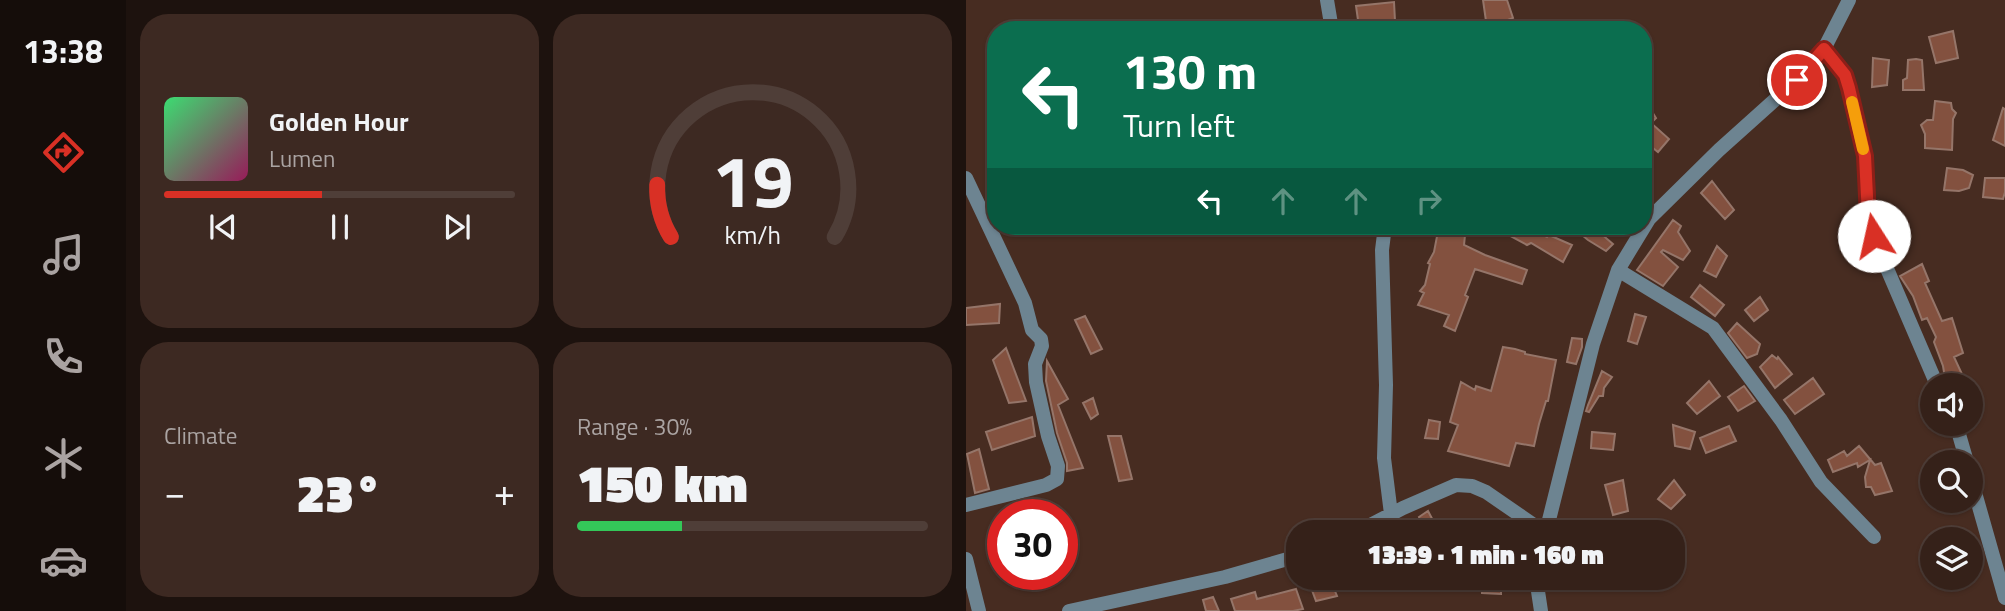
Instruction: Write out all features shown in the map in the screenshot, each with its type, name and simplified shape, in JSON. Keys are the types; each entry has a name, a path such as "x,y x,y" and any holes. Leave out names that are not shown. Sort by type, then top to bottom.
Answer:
{"street":[{"path":"1326,0 1330,21"},
{"path":"1652,216 1718,150 1797,80 1824,49 1849,0"},
{"path":"1824,49 1845,75 1865,156 1868,216 1932,373"},
{"path":"966,178 987,222"},
{"path":"966,505 1046,485 1057,479 1058,466 1036,382 1035,364 1042,346 1041,339 1032,330 1025,303 993,235"},
{"path":"1384,235 1384,458 1391,514"},
{"path":"1548,520 1593,344 1618,270 1639,235"},
{"path":"1618,270 1713,328 1781,419 1821,482 1874,537"},
{"path":"1380,520 1456,485 1472,486 1486,492 1527,520"},
{"path":"1981,513 2005,598"},
{"path":"966,559 979,611"},
{"path":"1069,611 1226,577 1286,560"},
{"path":"1538,590 1541,611"}],"building":[{"path":"1483,0 1507,0 1513,18 1505,21 1486,21"},
{"path":"1394,2 1395,21 1358,21 1356,6"},
{"path":"1953,31 1958,58 1936,63 1929,37"},
{"path":"1873,58 1889,60 1887,85 1872,87"},
{"path":"1908,60 1922,60 1924,90 1903,90"},
{"path":"1935,101 1951,103 1956,113 1953,119 1952,150 1925,148 1925,134 1921,125 1927,120 1933,120"},
{"path":"2003,108 2005,109 2005,146 1993,140"},
{"path":"1652,124 1669,139 1658,152 1652,147"},
{"path":"1947,168 1963,170 1973,175 1969,188 1959,191 1944,190"},
{"path":"1985,178 2005,178 2003,199 1983,197"},
{"path":"1712,181 1734,210 1725,219 1701,193"},
{"path":"1673,220 1681,226 1678,232 1690,251 1683,260 1663,250 1661,252 1678,267 1663,286 1637,270"},
{"path":"1437,235 1465,235 1464,245 1527,270 1522,284 1475,269 1455,331 1444,326 1449,315 1418,305 1424,293 1420,291 1425,285 1430,264 1428,263 1434,252"},
{"path":"1509,235 1549,235 1572,245 1563,262 1531,243 1527,245"},
{"path":"1582,235 1602,235 1613,244 1606,251"},
{"path":"1717,246 1727,256 1716,277 1704,271"},
{"path":"1922,264 1929,281 1925,283 1942,321 1952,318 1963,353 1954,357 1961,373 1944,373 1934,342 1936,337 1927,318 1922,320 1913,296 1900,276"},
{"path":"1700,285 1724,305 1715,316 1691,297"},
{"path":"1760,297 1768,310 1754,321 1745,310"},
{"path":"1000,304 999,323 966,325 966,308"},
{"path":"1635,314 1646,317 1637,344 1628,341"},
{"path":"1085,316 1102,349 1091,354 1075,320"},
{"path":"1737,323 1760,344 1757,354 1747,358 1728,333"},
{"path":"1572,338 1582,339 1576,364 1567,362"},
{"path":"1503,347 1556,360 1548,401 1534,446 1516,443 1509,466 1448,451 1458,425 1450,422 1461,382 1475,390 1476,386 1491,391"},
{"path":"1006,348 1026,401 1009,403 993,360"},
{"path":"1772,355 1777,359 1778,357 1792,374 1775,388 1760,367"},
{"path":"1047,361 1068,399 1058,405 1083,468 1067,471 1046,381"},
{"path":"1602,371 1612,377 1604,388 1603,396 1599,396 1589,412 1586,411 1588,405"},
{"path":"1813,378 1824,394 1795,414 1784,400"},
{"path":"1709,381 1720,396 1697,414 1687,403"},
{"path":"1744,386 1755,401 1738,411 1728,397"},
{"path":"1093,398 1098,414 1091,419 1083,403"},
{"path":"1032,417 1035,436 992,450 986,432"},
{"path":"1429,420 1440,422 1438,439 1425,438"},
{"path":"1673,425 1695,432 1690,449 1675,446"},
{"path":"1729,426 1736,441 1706,453 1700,438"},
{"path":"1592,432 1615,434 1613,450 1591,448"},
{"path":"1108,436 1121,436 1132,479 1119,481"},
{"path":"1859,446 1875,465 1881,463 1892,491 1875,495 1871,487 1866,487 1865,477 1870,460 1858,467 1857,463 1833,472 1828,460 1844,451 1847,456"},
{"path":"979,449 989,489 975,493 967,454"},
{"path":"1623,480 1628,511 1613,515 1605,485"},
{"path":"1674,480 1685,495 1671,509 1658,499"},
{"path":"1428,511 1433,520 1421,520 1419,517"},
{"path":"1296,590 1303,609 1235,611 1231,599 1255,592 1257,599"},
{"path":"1312,590 1335,590 1337,596 1316,601"},
{"path":"1482,590 1501,590 1501,594 1482,593"},
{"path":"1213,597 1219,611 1206,611 1203,600"}],"slow traffic":[{"path":"1852,102 1863,149"}],"route":[{"path":"1797,80 1824,49 1845,75 1865,156 1868,216 1874,236"}]}
